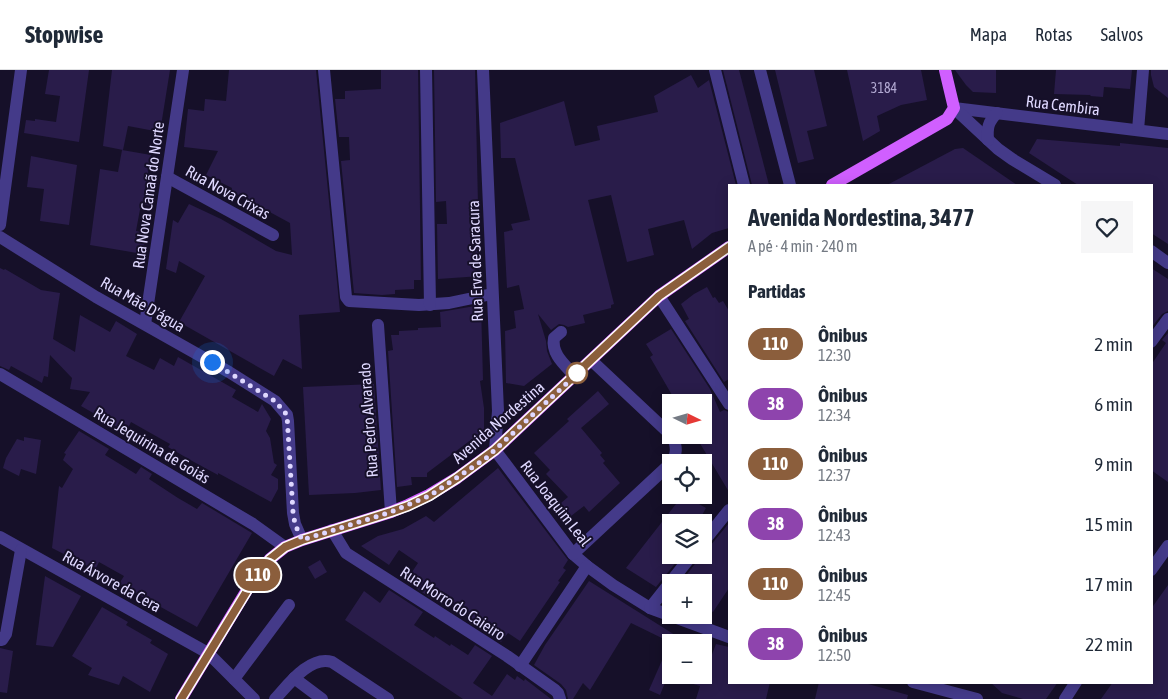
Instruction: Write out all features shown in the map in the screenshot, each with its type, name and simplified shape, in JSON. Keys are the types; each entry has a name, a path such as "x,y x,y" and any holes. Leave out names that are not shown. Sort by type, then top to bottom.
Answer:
{"main road":[{"path":"834,184 947,119 954,108 945,70"},
{"name":"Avenida Nordestina","path":"181,699 250,586 270,559 285,547 302,540 391,512 429,496 457,478 495,450 659,296 728,248"}],"street":[{"path":"0,225 21,70"},
{"name":"Rua Nova Canaã do Norte","path":"145,324 183,70"},
{"path":"324,70 346,297 349,301 357,302 430,304 449,303 492,294"},
{"path":"426,70 430,304"},
{"name":"Rua Erva de Saracura","path":"483,70 498,411 495,450"},
{"path":"715,70 744,184"},
{"path":"760,70 790,184"},
{"path":"1138,130 1143,70"},
{"path":"954,108 988,140 1012,159 1053,184"},
{"name":"Rua Cembira","path":"954,108 1168,134"},
{"path":"988,140 987,128 990,120 996,113"},
{"name":"Rua Nova Crixas","path":"168,177 273,236"},
{"name":"Rua Mãe D'água","path":"0,237 96,297 229,372 275,401 287,415 293,512 295,524 302,540"},
{"path":"1153,256 1168,263"},
{"path":"659,296 728,402"},
{"path":"1153,339 1168,319"},
{"name":"Rua Pedro Alvarado","path":"378,325 391,512"},
{"path":"561,332 554,338 554,350 558,358 574,375"},
{"path":"573,554 671,463 677,447 673,437 592,360"},
{"name":"Rua Jequirina de Goiás","path":"0,374 253,524 285,547"},
{"name":"Rua Joaquim Leal","path":"495,450 573,554 587,566 650,608 728,637"},
{"path":"712,531 728,511"},
{"name":"Rua Morro do Caieiro","path":"332,530 346,553 520,666 555,690 560,699"},
{"name":"Rua Árvore da Cera","path":"0,537 208,653 254,699"},
{"path":"1153,567 1168,546"},
{"path":"0,640 6,634 22,550"},
{"path":"650,608 685,564"},
{"path":"520,666 587,566"},
{"path":"234,679 289,605"},
{"path":"275,699 294,678 316,662 327,660 388,699"},
{"path":"294,678 322,699"},
{"path":"917,684 934,693 977,699"},
{"path":"1065,699 1075,684"}],"building":[{"path":"49,70 89,70 79,142 24,133 26,120 35,121 35,119 56,122 60,96 45,94"},
{"path":"112,70 170,70 160,132 128,126 123,150 103,146"},
{"path":"229,70 316,70 340,312 299,315 302,369 283,359 274,376 179,322 205,276 179,261 176,273 166,269 173,220 178,223 189,204 221,219 276,251 292,255 290,223 231,191 232,188 206,175 218,151 184,147 188,109 204,111 205,99 226,101"},
{"path":"381,70 418,70 421,280 414,280 414,289 395,290 395,294 382,295 354,293 341,161 350,160 349,137 339,137 335,99 345,99 345,91 381,89"},
{"path":"434,70 475,70 478,205 472,205 473,239 475,239 475,246 480,246 481,276 438,279 437,224 447,224 446,201 436,202"},
{"path":"723,70 739,70 769,184 752,184"},
{"path":"775,70 814,70 827,126 807,131 814,159 798,163"},
{"path":"847,70 921,70 927,100 901,105 877,116 880,131 863,141"},
{"path":"955,70 996,70 996,93 973,92"},
{"path":"1056,70 1132,70 1130,89 1104,87 1103,97 1054,94"},
{"path":"1151,70 1168,70 1168,98 1154,87"},
{"path":"691,75 698,88 709,80 736,184 728,184 728,228 712,233 692,249 684,220 648,229 654,255 627,262 611,195 588,200 614,304 611,305 611,308 583,315 585,323 568,327 559,324 551,330 538,314 552,364 524,386 506,383 505,331 516,328 514,311 524,309 519,285 507,288 504,232 513,230 511,224 530,220 515,158 501,158 500,123 564,101 575,146 600,140 597,126 658,112 654,96"},
{"path":"1037,139 1120,146 1120,143 1168,148 1168,244 1153,234 1153,184 1076,184 1029,153"},
{"path":"963,148 1016,184 889,184 955,149"},
{"path":"122,150 151,155 147,178 155,179 151,206 141,204 136,231 146,233 143,254 90,245 100,169 118,172"},
{"path":"31,156 77,165 69,225 40,221 44,189 27,187"},
{"path":"0,268 41,290 60,293 53,339 75,352 80,315 110,332 116,321 137,334 126,356 154,370 160,358 174,366 178,357 236,390 232,397 258,412 262,404 271,419 266,431 270,438 274,463 277,465 271,475 278,479 278,489 271,502 194,462 168,447 170,444 131,422 126,432 81,406 90,392 70,389 72,378 50,355 48,377 44,376 42,383 11,366 9,370 0,366"},
{"path":"1153,269 1168,279 1168,311 1162,314 1153,325"},
{"path":"707,287 713,298 715,297 719,303 723,301 728,309 728,380 724,382 685,321 689,319 681,304"},
{"path":"481,305 483,380 480,381 484,408 484,430 427,473 427,477 411,477 412,485 397,487 388,351 393,350 391,335 399,335 399,331 441,327 440,312"},
{"path":"671,329 710,389 720,412 724,410 728,412 728,490 712,464 712,454 706,454 700,444 712,444 712,394 671,394 650,357 653,355 646,344"},
{"path":"1168,333 1168,482 1153,471 1153,362 1166,343 1162,340"},
{"path":"374,384 381,490 309,495 303,387"},
{"path":"598,391 609,404 581,428 602,453 600,455 605,461 603,463 620,483 589,512 584,506 571,516 561,503 568,497 546,474 550,470 534,453"},
{"path":"79,431 109,449 105,455 136,474 141,467 152,474 149,479 178,498 197,509 202,503 252,533 197,627 119,584 124,576 99,562 95,570 52,548 59,486 62,488 73,469 63,460 66,454 64,453"},
{"path":"24,437 41,440 36,474 21,469 19,476 3,468 6,458 17,439 24,441"},
{"path":"498,468 568,560 563,568 566,570 558,581 560,582 520,641 508,633 501,642 483,631 486,628 482,625 435,595 432,599 406,581 418,563 399,550 389,565 361,546 378,536 403,529 426,516 434,522"},
{"path":"676,504 699,504 706,508 703,514 668,514"},
{"path":"662,522 662,564 675,564 667,574 662,574 662,580 656,587 626,568"},
{"path":"728,524 728,590 713,612 712,574 687,574 695,564 712,564 712,544"},
{"path":"320,560 327,572 315,579 308,567"},
{"path":"45,576 81,596 53,647 36,645"},
{"path":"589,581 673,634 662,634 662,638 631,623 590,690 583,683 573,699 568,699 566,690 561,684 534,665 545,645"},
{"path":"1168,585 1168,699 1101,699 1112,684 1153,684 1153,606"},
{"path":"389,590 423,612 414,625 434,638 435,636 468,655 475,645 492,656 473,683 492,696 507,674 515,680 517,676 524,681 525,679 551,699 463,699 345,620 364,591 380,603"},
{"path":"102,607 128,622 126,625 152,640 150,643 168,654 150,692 123,676 119,685 88,675 92,668 72,656"},
{"path":"716,644 728,647 728,684 770,684 766,699 696,699 700,686 693,684 712,684 712,654"},
{"path":"0,648 13,651 7,693 0,692"},
{"path":"662,660 662,684 664,684 660,695 649,690"},
{"path":"819,684 868,684 908,695 907,699 815,699"},
{"path":"992,684 1057,684 1046,699 1023,699 1002,693"}],"bus line":[{"name":"110","path":"181,699 250,586 270,559 285,547 302,540 408,506 429,496 485,459 659,296 728,248"}],"route":[{"path":"212,362 275,401 287,415 293,512 295,524 302,540 391,512 429,496 485,459 579,372 577,373"}]}
